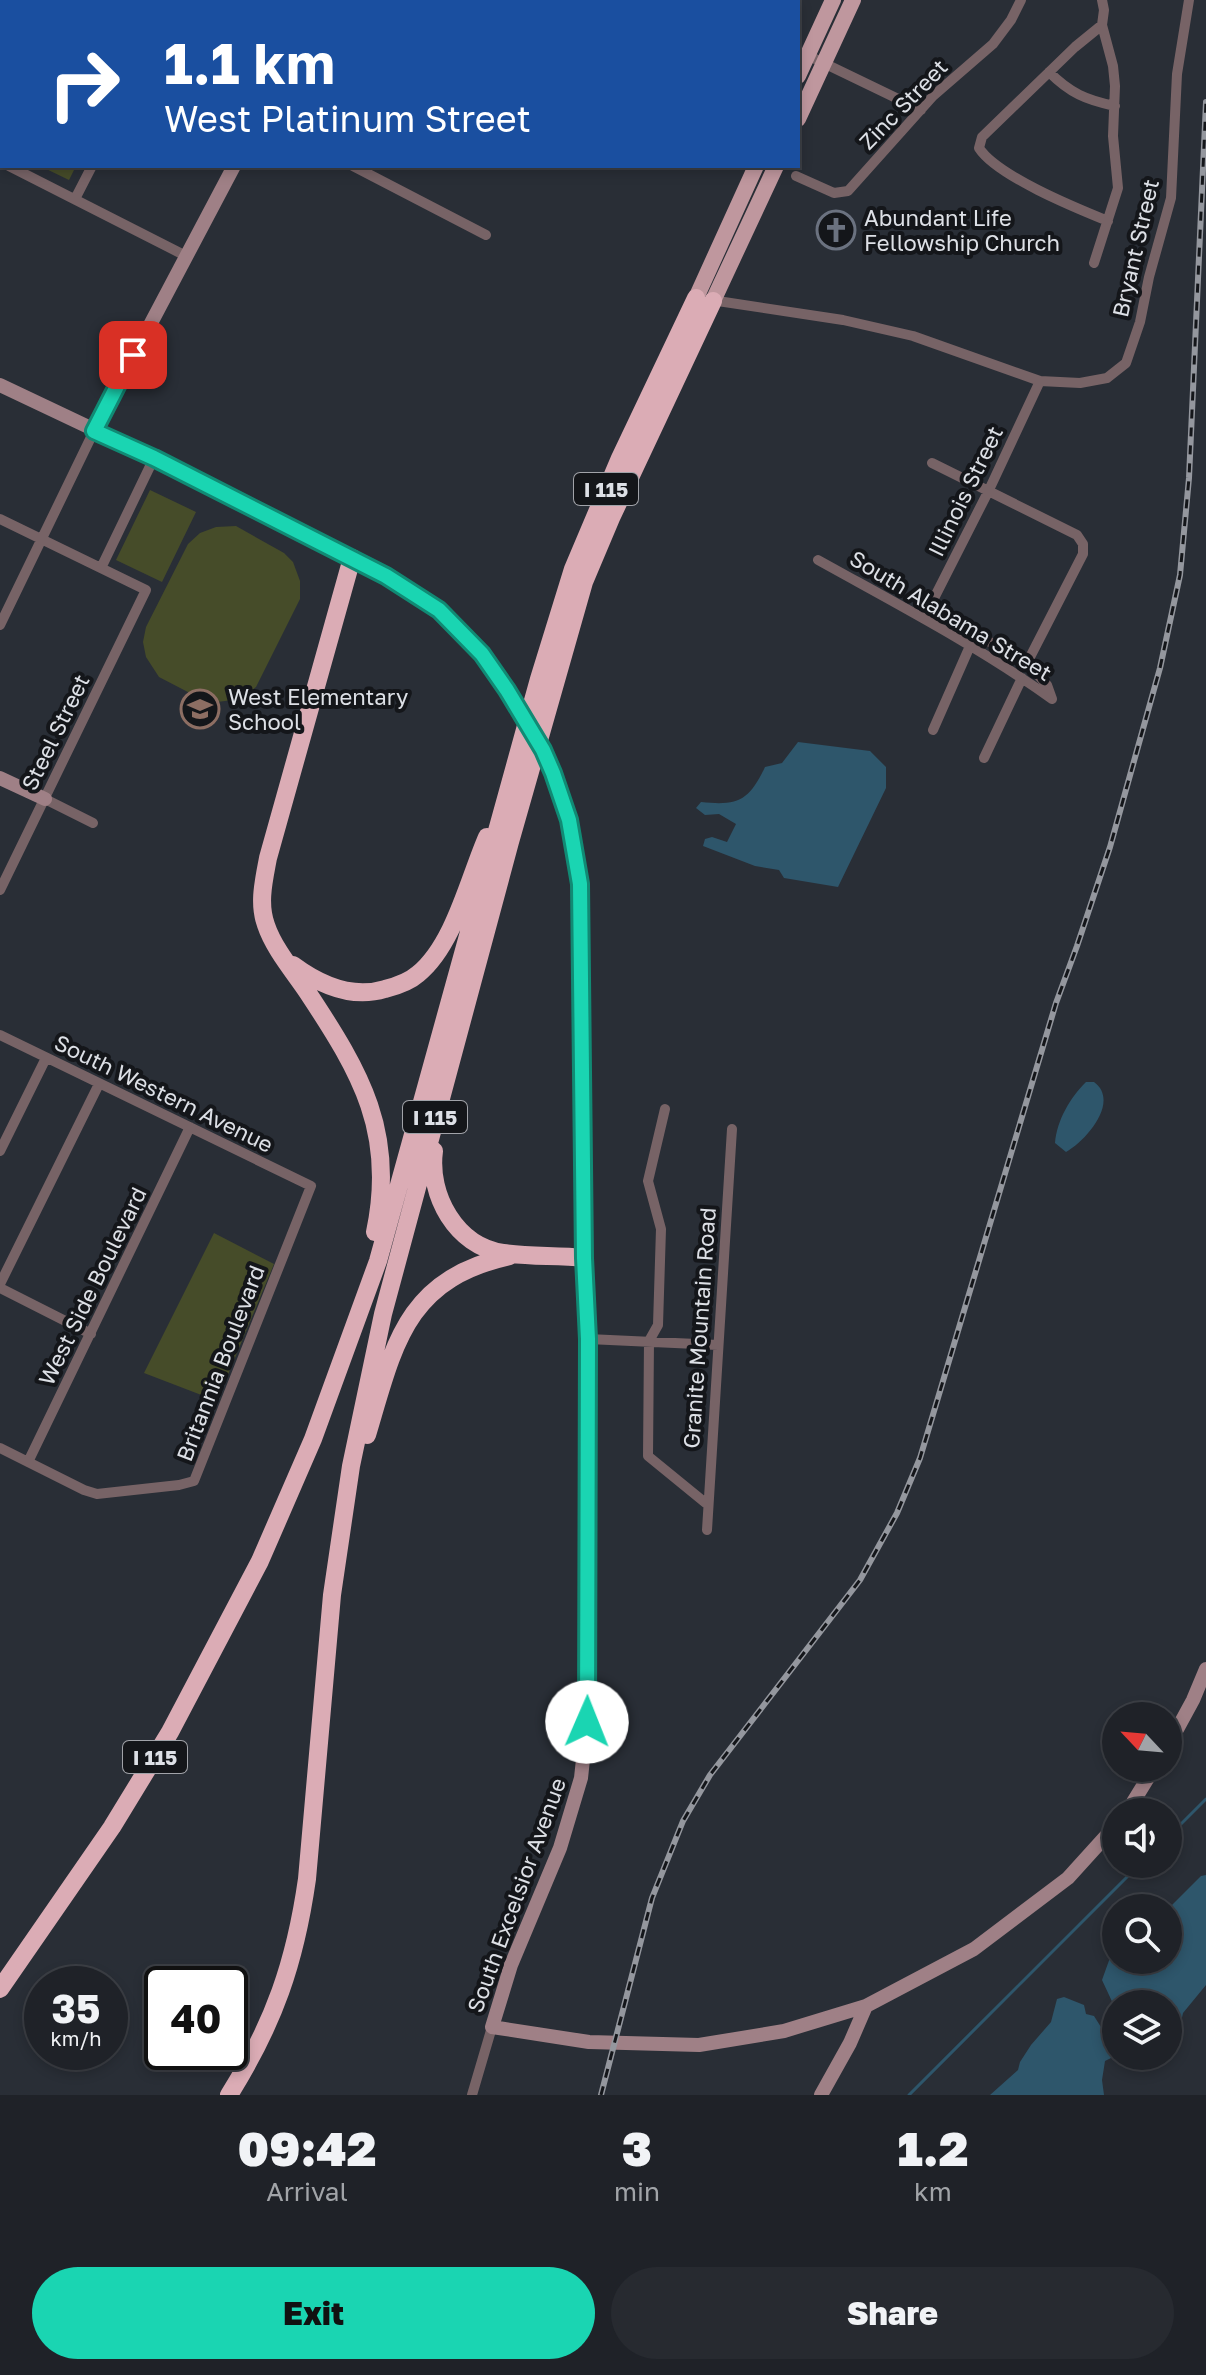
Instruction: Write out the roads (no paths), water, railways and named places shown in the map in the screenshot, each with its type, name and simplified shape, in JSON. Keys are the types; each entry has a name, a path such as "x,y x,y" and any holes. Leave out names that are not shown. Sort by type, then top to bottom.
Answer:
{"highway":[{"name":"I 115","path":"229,2095 253,2055 279,2000 301,1919 332,1595 366,1383 465,1007 523,760 536,687 590,525 704,299"},
{"name":"I 115","path":"0,1989 112,1827 202,1674 284,1509 378,1261 523,760 548,705 596,552 704,299"},
{"path":"340,1361 379,1215 382,1189 379,1138 357,1071 284,958 266,924 262,896 268,858 352,558"},
{"path":"284,958 326,985 358,993 377,992 401,985 418,974 442,944 523,760"},
{"path":"465,1007 432,1162 434,1187 444,1209 473,1241 501,1253 584,1258"},
{"path":"343,1514 390,1361 411,1314 446,1281 468,1269 518,1254"}],"main road":[{"path":"800,71 833,0"},
{"path":"800,115 853,0"},
{"path":"704,299 755,168"},
{"path":"704,299 775,168"}],"street":[{"name":"Zinc Street","path":"796,176 834,193 845,193 944,85 993,44 1021,0"},
{"path":"1094,263 1118,188 1113,136 1113,66 1102,25 1102,0"},
{"name":"Bryant Street","path":"704,299 843,320 913,336 1040,381 1080,383 1107,378 1126,363 1140,322 1171,198 1177,74 1189,0"},
{"path":"1102,25 982,137 979,148 984,157 1013,175 1066,204 1108,221"},
{"path":"807,55 921,110"},
{"path":"1049,72 1088,100 1115,106"},
{"path":"13,168 186,256"},
{"path":"75,199 91,168"},
{"path":"0,625 94,431 233,168"},
{"path":"357,168 486,235"},
{"name":"Illinois Street","path":"927,613 1040,381"},
{"name":"South Excelsior Avenue","path":"0,385 154,458 352,558 439,610 482,654 507,690 537,740 563,798 580,884 584,1258 588,1339 587,1722 581,1778 560,1848 511,1965 472,2095"},
{"path":"0,519 101,568 154,458"},
{"path":"932,463 1077,535 1083,544 1083,554 1027,663"},
{"name":"South Alabama Street","path":"818,560 927,613 1027,663 1047,685 1052,699 970,646 927,613"},
{"name":"Steel Street","path":"0,890 146,590 101,568"},
{"path":"933,730 970,646"},
{"path":"984,758 1022,678"},
{"path":"0,778 93,823"},
{"name":"South Western Avenue","path":"0,1035 311,1186"},
{"path":"0,1151 46,1058"},
{"path":"91,1334 0,1286 99,1084"},
{"path":"665,1109 648,1181 661,1229 658,1325 649,1341 648,1456 708,1505"},
{"name":"West Side Boulevard","path":"28,1462 190,1127"},
{"name":"Granite Mountain Road","path":"707,1530 732,1129"},
{"name":"Britannia Boulevard","path":"28,1462 97,1494 194,1481 311,1186"},
{"path":"588,1339 718,1345"},
{"path":"0,1448 28,1462"},
{"path":"1182,1722 1206,1669"},
{"path":"492,2027 589,2042 699,2045 784,2031 866,2006 974,1949 1068,1878 1102,1840"},
{"path":"821,2095 850,2043 866,2006"}],"water":[{"path":"798,742 870,751 886,767 886,788 838,887 784,878 779,870 755,866 703,846 705,839 712,837 727,842 736,824 719,814 705,815 696,808 701,802 724,803 741,799 765,767 782,763"},
{"path":"1086,1082 1094,1082 1101,1090 1104,1099 1102,1109 1091,1130 1066,1152 1055,1143 1058,1126 1070,1102"},
{"path":"1206,1875 1206,1985 1182,2018 1182,1990 1107,1990 1102,1980 1104,1974 1182,1974 1182,1895 1201,1876"},
{"path":"1064,1997 1084,2005 1086,2014 1094,2016 1102,2029 1104,2095 990,2095 1018,2070 1031,2045 1051,2022 1057,1999"}],"waterway":[{"path":"1182,1823 1206,1799"},
{"path":"909,2095 1126,1878"}],"railway":[{"path":"601,2095 652,1898 683,1821 710,1775 860,1580 897,1513 920,1458 1056,1003 1110,847 1160,668 1180,575 1189,478 1206,102"}],"place":[{"name":"Abundant Life Fellowship Church","path":"836,230"},
{"name":"West Elementary School","path":"200,709"}]}
